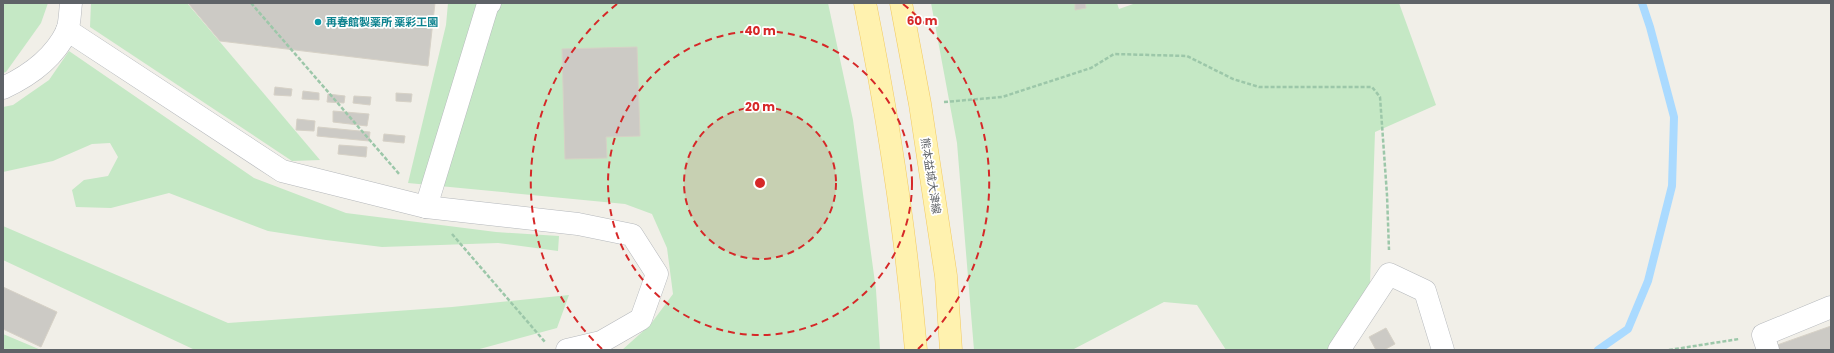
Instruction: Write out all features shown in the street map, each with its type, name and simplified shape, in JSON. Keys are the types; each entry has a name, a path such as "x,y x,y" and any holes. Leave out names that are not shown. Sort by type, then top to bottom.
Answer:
{"main road":[{"path":"865,3 888,120 911,297 916,350"},
{"name":"熊本益城大津線","path":"901,3 920,104 946,276 952,350"}],"street":[{"path":"3,88 20,80 47,60 67,30 70,3"},
{"path":"426,207 488,4 490,3"},
{"path":"67,30 282,171 426,207 578,224 632,234 657,274 641,319 601,342 567,350"},
{"path":"1339,350 1389,274 1425,291 1443,350"},
{"path":"1766,343 1831,307"}],"path":[{"path":"920,104 1002,97 1091,68 1114,54 1187,56 1234,79 1259,86 1372,87 1380,97 1387,195 1389,274"},
{"path":"1669,350 1766,343"}],"green space":[{"path":"3,3 48,3 41,23 6,72 3,73"},
{"path":"91,3 187,3 320,160 292,161 90,27"},
{"path":"448,3 828,3 853,120 876,290 880,350 622,350 650,325 673,294 667,248 652,214 625,204 408,183 446,25"},
{"path":"931,3 1117,3 1119,9 1136,3 1399,3 1436,105 1375,132 1370,284 1328,350 1226,350 1197,305 1164,302 1072,350 974,350 957,143"},
{"path":"69,51 254,178 346,213 496,232 559,236 558,251 498,243 382,247 326,240 268,231 169,193 111,208 76,207 72,190 84,180 108,176 118,157 110,143 92,144 53,161 3,172 3,107 13,105 49,80"},
{"path":"3,226 228,323 452,307 569,295 557,328 476,350 195,350 3,260"},
{"path":"3,334 41,350 3,350"}],"building":[{"name":"再春館製薬所 薬彩工園","path":"188,3 435,3 428,66 220,41"},
{"path":"1075,3 1085,3 1086,8 1075,10"},
{"path":"637,47 640,136 606,137 607,158 565,159 562,49"},
{"path":"275,87 292,89 291,96 274,95"},
{"path":"303,91 319,93 319,100 302,99"},
{"path":"396,93 412,94 411,102 396,101"},
{"path":"328,94 345,96 344,103 327,102"},
{"path":"354,96 371,97 370,105 353,103"},
{"path":"333,111 369,114 367,126 333,122"},
{"path":"297,119 315,121 314,131 296,130"},
{"path":"318,127 370,132 369,141 317,136"},
{"path":"384,134 405,136 404,143 383,141"},
{"path":"339,145 367,147 366,157 338,154"},
{"path":"3,287 57,312 41,347 3,329"},
{"path":"1831,326 1831,350 1779,350 1777,345"},
{"path":"1386,328 1395,344 1384,350 1376,350 1369,337"}],"waterway":[{"path":"1598,350 1628,329 1648,281 1672,186 1674,117 1650,27 1642,3"}],"place":[{"name":"再春館製薬所 薬彩工園","path":"318,22"}]}
